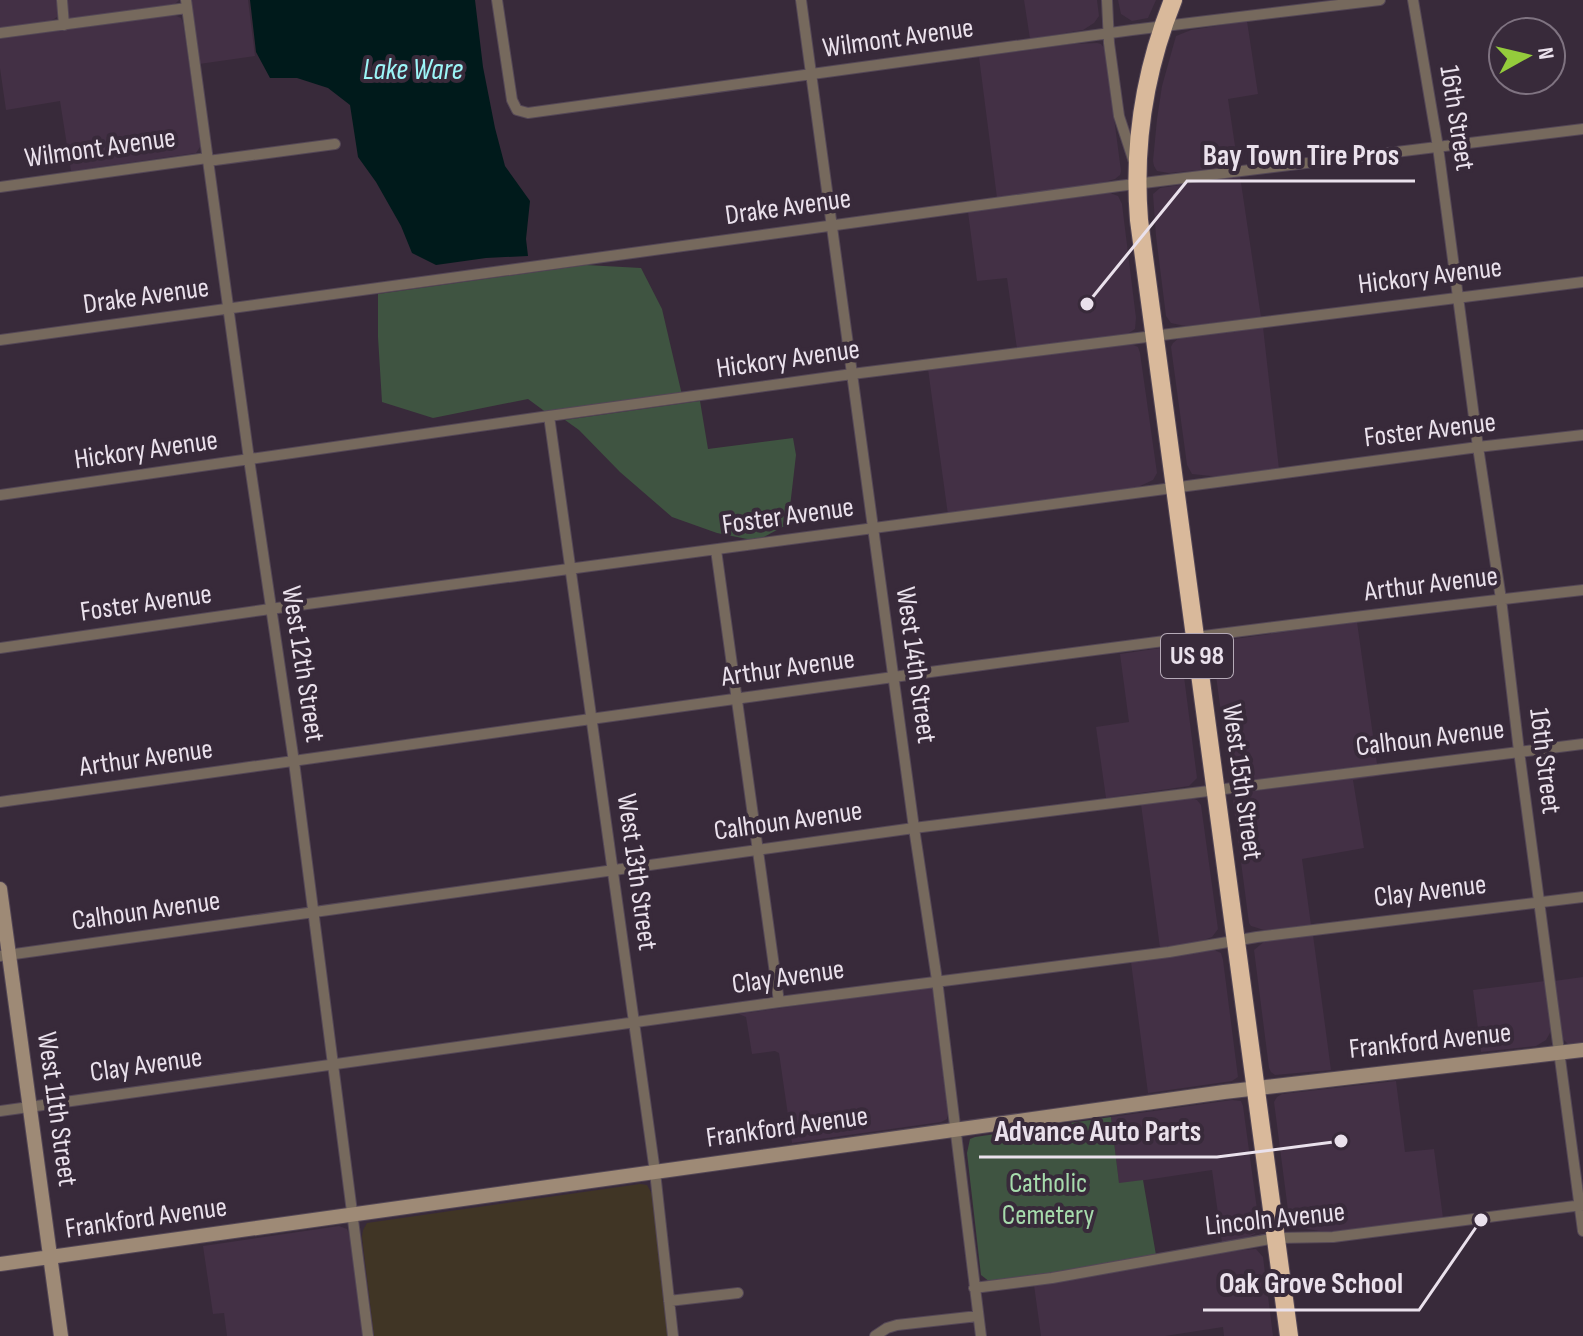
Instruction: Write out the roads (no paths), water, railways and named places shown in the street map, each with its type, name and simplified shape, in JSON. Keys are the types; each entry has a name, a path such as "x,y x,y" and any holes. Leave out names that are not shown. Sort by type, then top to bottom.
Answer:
{"highway":[{"name":"US 98","path":"1137,177 1146,88 1173,0"},
{"name":"West 15th Street","path":"1137,177 1140,235 1289,1336"}],"main road":[{"name":"West 11th Street","path":"0,889 5,955 30,1106 61,1336"},
{"name":"Frankford Avenue","path":"0,1264 1256,1087 1583,1050"}],"street":[{"path":"62,0 64,25"},
{"name":"Wilmont Avenue","path":"497,0 512,100 519,111 528,113 1109,33 1380,0"},
{"name":"West 14th Street","path":"801,0 937,980 981,1336"},
{"name":"West 15th Street","path":"1107,0 1119,116 1137,177"},
{"name":"16th Street","path":"1413,0 1438,147 1501,599 1583,1231"},
{"path":"0,33 186,4"},
{"name":"West 12th Street","path":"186,4 294,762 368,1336"},
{"name":"Drake Avenue","path":"0,340 831,225 1137,177 1583,129"},
{"name":"Wilmont Avenue","path":"0,187 335,144"},
{"name":"Hickory Avenue","path":"0,495 852,374 1583,282"},
{"name":"West 13th Street","path":"549,416 655,1172 673,1336"},
{"name":"Foster Avenue","path":"0,648 270,609 1583,435"},
{"path":"716,550 779,1002"},
{"name":"Arthur Avenue","path":"0,802 893,678 1583,590"},
{"name":"Calhoun Avenue","path":"5,955 914,828 1583,744"},
{"name":"Clay Avenue","path":"0,1111 937,980 1583,897"},
{"name":"Lincoln Avenue","path":"974,1288 1052,1278 1276,1238 1333,1237 1581,1205"},
{"path":"669,1301 738,1293"},
{"path":"875,1336 897,1325 978,1316"}],"water":[{"name":"Lake Ware","path":"250,0 475,0 483,67 505,166 530,201 526,239 528,256 436,265 412,253 401,226 358,157 350,105 328,88 297,78 270,78 256,52"}],"place":[{"name":"Bay Town Tire Pros","path":"1087,304"},
{"name":"Advance Auto Parts","path":"1341,1141"},
{"name":"Oak Grove School","path":"1481,1220"}],"park label":[{"name":"Catholic Cemetery","path":"1048,1199"}]}
